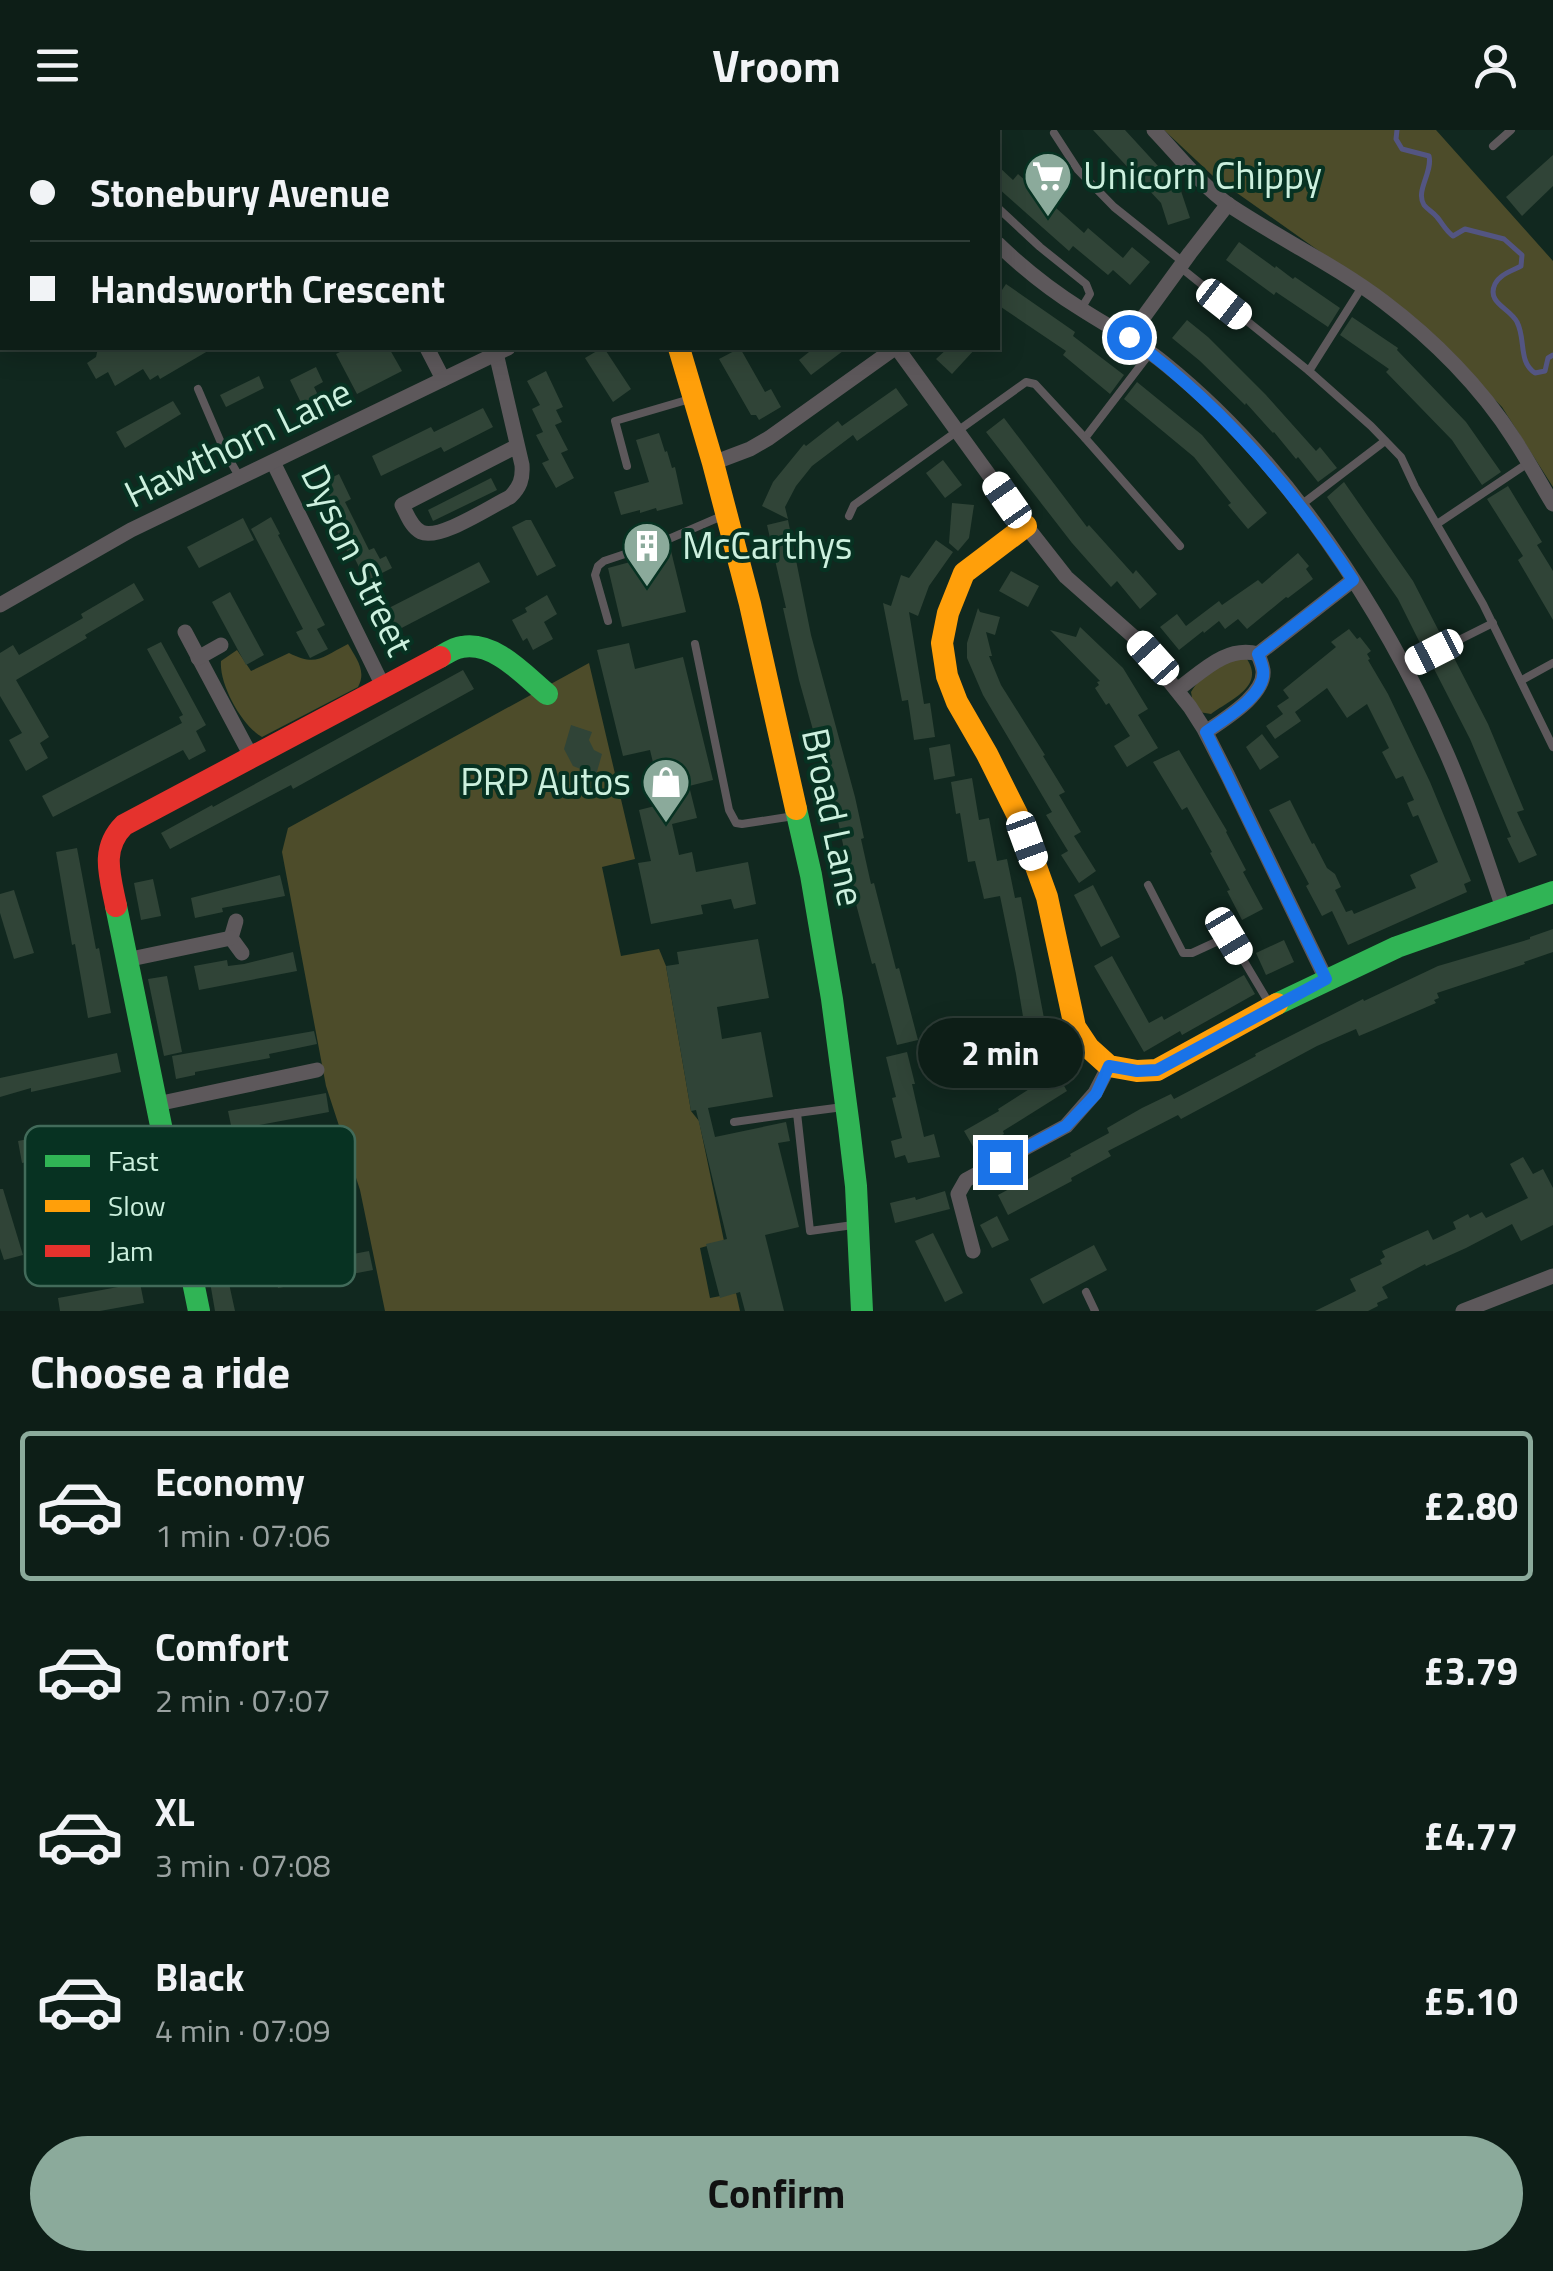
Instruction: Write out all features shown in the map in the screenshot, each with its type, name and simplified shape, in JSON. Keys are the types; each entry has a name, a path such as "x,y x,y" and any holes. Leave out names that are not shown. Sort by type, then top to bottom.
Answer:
{"street":[{"path":"1154,130 1228,204 1339,270 1412,326 1478,391 1514,438 1553,504"},
{"path":"1129,337 1228,204"},
{"path":"1000,250 1080,309 1150,353 1215,410 1258,454 1300,506 1353,580 1405,668 1452,768 1503,908"},
{"path":"428,350 443,379"},
{"path":"502,350 518,446 522,478 518,489 510,497 436,534 421,532 410,521 402,505 518,446"},
{"name":"Hawthorn Lane","path":"0,605 131,530 502,350"},
{"name":"Broad Lane","path":"680,350 714,464 798,815 820,928 847,1106 862,1311"},
{"path":"714,464 769,438 893,350"},
{"path":"897,350 1066,577 1134,638 1206,732 1326,979"},
{"name":"Dyson Street","path":"273,462 382,686"},
{"path":"1026,526 964,573 942,643 947,676 956,702 1017,814 1047,897 1076,1027 1089,1048 1109,1066 1157,1070 1271,1007 1396,947 1553,892"},
{"path":"1177,690 1226,655 1238,651 1258,654 1353,580"},
{"path":"185,632 251,756"},
{"path":"198,658 221,645"},
{"path":"162,1126 108,867 107,855 118,830 458,648 486,648 548,694"},
{"path":"1206,732 1254,696 1264,672 1258,654"},
{"path":"231,938 236,921"},
{"path":"126,960 231,938"},
{"path":"231,938 242,953"},
{"path":"973,1251 958,1194 966,1180 1066,1126 1096,1094 1109,1066"},
{"path":"157,1104 317,1070"},
{"path":"1463,1311 1553,1276"},
{"path":"194,1286 199,1311"}],"lane":[{"path":"1493,146 1511,130"},
{"path":"1054,132 1078,170 1114,207 1309,371 1401,457 1522,680 1553,747"},
{"path":"1000,210 1086,284 1090,294 1080,309"},
{"path":"1309,371 1362,287"},
{"path":"1084,438 1150,353"},
{"path":"849,516 854,504 1026,382 1035,384 1180,546"},
{"path":"198,389 240,478"},
{"path":"627,466 615,421 694,398"},
{"path":"1300,506 1385,441"},
{"path":"1437,524 1528,463"},
{"path":"608,621 594,574 598,566 726,514"},
{"path":"1405,668 1492,623"},
{"path":"695,644 729,810 736,823 798,815"},
{"path":"1522,680 1553,663"},
{"path":"1148,885 1183,953 1192,953 1229,936 1271,1007"},
{"path":"734,1122 847,1106"},
{"path":"798,1113 810,1230 858,1224"},
{"path":"1086,1292 1096,1311"}],"shaded area":[{"path":"1164,130 1436,130 1553,261 1553,487 1502,407 1418,321 1213,176"},
{"path":"348,644 361,670 358,687 262,737 240,714 221,670 221,661 237,650 251,671 289,653 313,660"},
{"path":"1244,655 1252,675 1245,690 1211,714 1199,712 1191,692 1196,684 1214,668"},
{"path":"589,663 635,859 602,867 621,956 659,949 666,966 691,1111 699,1121 724,1241 700,1248 710,1298 736,1293 740,1311 385,1311 355,1175 355,1126 339,1126 326,1086 282,852 288,828"}],"building":[{"path":"1093,130 1125,130 1181,191 1190,218 1168,225 1161,203"},
{"path":"1553,155 1553,186 1522,216 1506,197"},
{"path":"1000,168 1013,180 1018,174 1084,233 1088,228 1123,258 1132,247 1150,262 1130,285 1113,270 1108,275 1073,246 1069,251 1000,190"},
{"path":"1239,242 1340,308 1328,327 1226,260"},
{"path":"1006,284 1075,332 1073,336 1124,375 1110,394 1063,355 1066,351 1000,306 1000,293"},
{"path":"1352,317 1398,348 1466,422 1501,472 1482,485 1452,440 1386,372 1389,369 1340,335"},
{"path":"1187,320 1266,395 1316,451 1320,447 1337,468 1318,482 1246,403 1172,338"},
{"path":"98,350 210,350 160,379 158,375 150,380 143,369 115,386 108,372 96,379 87,363 96,357"},
{"path":"344,350 390,350 402,371 357,394 336,354"},
{"path":"605,350 631,389 613,402 585,358"},
{"path":"741,350 765,392 771,389 781,407 759,420 751,415 719,359"},
{"path":"812,350 844,350 811,375 799,360"},
{"path":"946,350 974,350 952,374 936,359"},
{"path":"316,367 323,382 314,387 321,401 304,409 290,380"},
{"path":"546,371 563,407 556,410 562,422 555,425 568,450 561,453 574,478 556,488 542,463 549,460 536,435 543,432 532,409 540,405 527,381"},
{"path":"259,376 264,388 226,407 220,395"},
{"path":"1137,382 1202,435 1267,513 1248,529 1194,457 1124,399"},
{"path":"896,388 908,405 857,441 853,435 812,466 785,507 788,519 762,506 773,482 804,444 838,421 842,426"},
{"path":"173,401 181,414 125,448 116,432"},
{"path":"483,408 493,427 444,452 441,447 381,476 372,456 431,427 434,432"},
{"path":"1004,418 1087,527 1157,594 1140,609 1117,581 1111,587 1072,543 986,432"},
{"path":"659,433 672,468 675,467 683,504 621,515 614,492 649,482 636,440"},
{"path":"943,460 962,485 945,498 926,473"},
{"path":"339,474 351,499 345,502 369,550 374,548 380,559 386,556 392,568 366,581 333,523 328,511 332,508 319,484"},
{"path":"491,478 497,490 433,521 428,510"},
{"path":"1344,482 1413,581 1443,639 1423,649 1398,599 1327,497"},
{"path":"1508,486 1542,542 1537,545 1553,571 1553,620 1518,560 1523,556 1487,499"},
{"path":"952,503 974,505 969,538 958,551 949,543"},
{"path":"271,517 325,625 317,629 328,649 310,658 296,632 303,629 251,529"},
{"path":"243,518 254,540 199,568 187,547"},
{"path":"531,520 556,566 537,576 512,527"},
{"path":"788,520 811,635 855,797 871,884 874,883 918,1040 897,1045 875,963 872,964 849,889 836,812 783,608 767,525"},
{"path":"936,540 953,552 929,586 918,616 909,612 924,704 930,703 935,737 914,740 908,700 902,701 883,603 891,606 901,575 909,578"},
{"name":"McCarthys","path":"671,551 686,612 622,627 608,568"},
{"path":"1298,553 1309,566 1306,569 1313,579 1247,629 1238,619 1225,629 1219,621 1179,650 1160,627 1177,614 1186,626 1219,601 1222,605 1258,580 1262,584"},
{"path":"479,562 490,582 392,633 381,612"},
{"path":"1011,571 1039,586 1028,607 999,591"},
{"path":"134,583 144,600 16,680 49,737 40,743 48,758 26,771 9,740 22,733 0,696 0,653 13,645 19,655"},
{"path":"230,592 264,655 246,665 212,602"},
{"path":"547,595 557,614 544,622 553,639 533,650 527,638 523,641 512,620"},
{"path":"978,608 1000,617 995,635 986,632 989,656 1001,685 1065,792 1059,795 1081,832 1074,836 1096,871 1079,883 1061,855 1068,851 1046,815 1052,812 983,695 967,658 967,643"},
{"path":"1080,627 1123,668 1148,709 1138,715 1158,748 1127,767 1114,746 1130,736 1095,688 1100,681 1050,630 1076,637"},
{"path":"1349,629 1371,651 1368,660 1430,782 1471,881 1464,884 1467,892 1348,945 1332,911 1322,916 1269,810 1290,800 1312,844 1335,874 1341,887 1335,890 1346,912 1352,910 1354,914 1416,888 1410,875 1438,862 1418,815 1413,817 1407,803 1414,800 1403,776 1396,779 1382,752 1389,748 1367,704 1347,718 1327,688 1295,712 1301,721 1275,739 1266,726 1283,714 1277,706 1289,698 1283,690 1336,647 1331,642"},
{"path":"161,642 206,725 196,731 206,751 189,760 183,750 53,817 42,796 182,723 179,717 183,715 147,649"},
{"path":"629,643 635,669 683,657 713,780 689,786 697,818 672,824 679,855 692,852 696,872 748,862 756,904 734,909 731,899 701,905 703,914 651,924 638,863 651,861 639,810 663,804 650,750 623,756 597,650"},
{"path":"1451,652 1488,724 1524,810 1517,812 1537,855 1519,863 1470,739 1431,663"},
{"path":"463,670 474,689 293,789 291,785 170,849 161,833"},
{"path":"571,725 592,732 589,740 594,750 602,754 596,775 573,766 564,749"},
{"path":"1262,734 1279,757 1260,770 1246,747"},
{"path":"950,744 955,776 934,780 929,748"},
{"path":"1179,750 1227,831 1263,909 1242,920 1187,807 1182,810 1153,762"},
{"path":"972,778 979,820 989,818 997,861 1007,859 1015,898 1021,897 1051,1055 1030,1059 1000,896 984,899 975,861 968,862 951,782"},
{"path":"77,848 111,1013 88,1018 56,852"},
{"path":"280,875 285,896 222,908 223,912 195,918 191,898"},
{"path":"153,879 161,916 141,920 134,883"},
{"path":"1093,885 1120,937 1101,947 1074,895"},
{"path":"14,890 34,953 14,959 0,913 0,894"},
{"path":"1553,929 1553,952 1437,993 1436,1003 1359,1036 1356,1029 1317,1046 1181,1119 1178,1115 1108,1151 1111,1156 1071,1178 1072,1181 1008,1215 998,1195 1071,1156 1109,1133 1107,1128 1142,1108 1171,1094 1174,1099 1363,999 1438,966"},
{"path":"758,939 769,998 717,1007 722,1039 761,1032 773,1097 708,1108 715,1137 786,1122 790,1141 778,1143 799,1227 765,1235 784,1311 745,1311 740,1292 720,1298 706,1244 727,1239 696,1110 691,1111 666,966 679,964 677,952"},
{"path":"1284,940 1294,962 1266,975 1256,953"},
{"path":"293,952 297,971 199,990 194,966 227,960 228,966 244,964"},
{"path":"1112,956 1149,1023 1162,1016 1164,1020 1244,975 1255,994 1144,1052 1094,966"},
{"path":"167,976 182,1052 164,1056 148,979"},
{"path":"314,1031 317,1044 176,1079 172,1056"},
{"path":"907,1052 924,1137 934,1134 940,1157 908,1163 905,1155 895,1158 891,1141 902,1138 886,1057"},
{"path":"117,1053 121,1072 0,1097 0,1078"},
{"path":"1056,1072 1067,1091 975,1150 964,1131"},
{"path":"326,1093 329,1112 254,1126 231,1126 228,1111"},
{"path":"25,1140 25,1162 22,1163 18,1141"},
{"path":"1523,1157 1533,1174 1543,1169 1553,1188 1553,1225 1521,1241 1512,1224 1425,1264 1382,1287 1388,1298 1368,1311 1315,1311 1356,1291 1350,1279 1382,1264 1382,1251 1428,1230 1433,1240 1456,1229 1453,1222 1468,1214 1470,1218 1482,1212 1486,1218 1528,1198 1510,1164"},
{"path":"0,1189 23,1255 4,1260 0,1248"},
{"path":"945,1191 950,1209 895,1223 890,1203"},
{"path":"997,1216 1009,1240 992,1248 980,1225"},
{"path":"933,1233 963,1293 945,1302 915,1241"},
{"path":"1094,1245 1107,1270 1043,1304 1030,1279"},
{"path":"369,1251 373,1270 355,1273 355,1254"},
{"path":"141,1286 144,1303 100,1311 60,1311 58,1298"},
{"path":"211,1286 230,1286 235,1311 215,1311"}],"waterway":[{"path":"1397,130 1396,139 1402,149 1429,156 1422,200 1448,231 1453,236 1465,229 1504,239 1522,255 1521,266 1497,281 1494,296 1517,322 1530,368 1535,373 1545,371 1548,358 1553,355"}],"traffic: fast":[{"path":"440,657 462,647 486,649 509,662 547,694"},
{"path":"796,809 832,999 849,1127 862,1311"},
{"path":"1277,1004 1397,947 1553,892"},
{"path":"116,906 161,1126"},
{"path":"194,1286 199,1311"}],"traffic: slow":[{"path":"680,350 750,604 796,809"},
{"path":"1026,526 964,573 948,613 942,643 947,676 957,702 1017,814 1047,897 1075,1027 1089,1048 1109,1066 1157,1070 1277,1004"}],"traffic: jam":[{"path":"116,906 109,853 124,825 440,657"}],"place":[{"name":"Unicorn Chippy","path":"1048,218"},
{"name":"McCarthys","path":"647,588"},
{"name":"PRP Autos","path":"666,824"}],"route":[{"path":"1000,1162 1066,1126 1096,1094 1109,1066 1157,1070 1326,979 1206,732 1254,696 1264,672 1258,654 1353,580 1258,454 1165,364 1129,337"}]}
